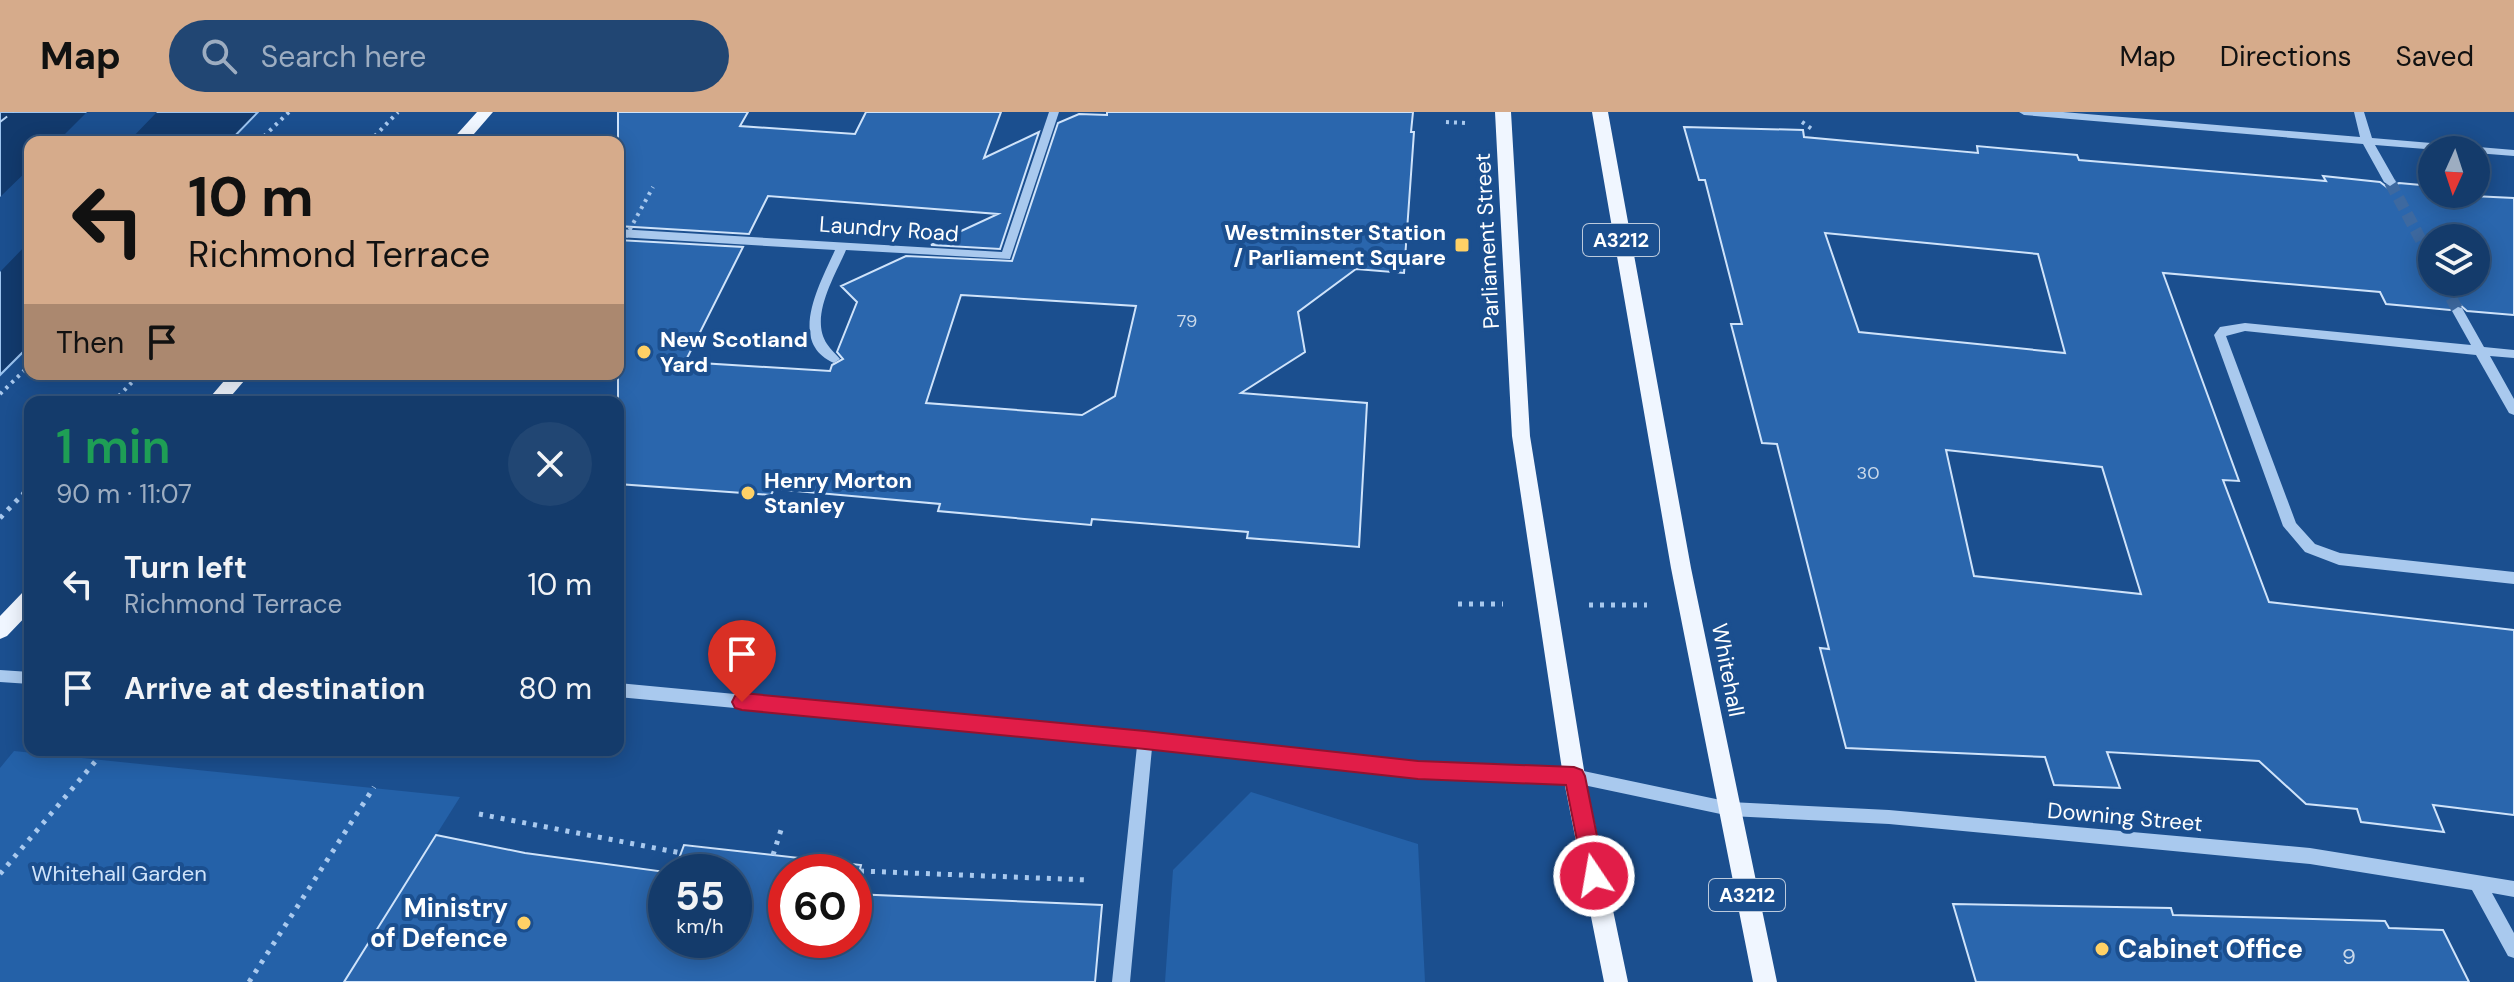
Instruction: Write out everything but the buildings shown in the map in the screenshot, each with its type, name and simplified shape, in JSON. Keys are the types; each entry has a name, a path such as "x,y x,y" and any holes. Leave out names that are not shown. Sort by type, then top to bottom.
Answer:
{"main road":[{"path":"463,136 485,112"},
{"name":"Parliament Street","path":"1503,112 1515,368 1528,489 1574,776"},
{"name":"Whitehall","path":"1600,112 1681,568 1765,982"},
{"path":"221,396 235,380"},
{"path":"0,630 24,604"},
{"path":"1574,776 1616,982"}],"street":[{"name":"Laundry Road","path":"624,233 1006,256 1054,112"},
{"path":"2024,112 2514,153"},
{"path":"2359,112 2367,141 2390,182"},
{"path":"834,359 818,342 813,323 842,246"},
{"path":"2458,311 2514,410"},
{"path":"2514,354 2245,327 2224,330 2220,335 2290,526 2310,548 2339,559 2514,578"},
{"path":"0,676 24,678"},
{"name":"Downing Street","path":"624,691 1145,740 1418,770 1574,776 1730,809 1889,817 2310,856 2514,889"},
{"path":"1121,982 1145,740"},
{"path":"2477,883 2514,950"}],"path":[{"path":"264,136 289,112"},
{"path":"375,136 398,112"},
{"path":"1802,122 1812,129"},
{"path":"624,240 653,187"},
{"path":"0,394 24,371"},
{"path":"119,396 134,380"},
{"path":"0,518 24,493"},
{"path":"1458,604 1503,604"},
{"path":"1584,605 1659,605"},
{"path":"0,874 100,756"},
{"path":"249,982 374,787"},
{"path":"479,814 681,853"},
{"path":"773,854 781,830"},
{"path":"872,871 1089,880"}],"green space":[{"name":"Whitehall Garden","path":"14,751 24,752 24,756 62,756 460,797 344,982 0,982 0,768"},
{"path":"1251,792 1418,844 1425,982 1165,982 1173,870"}],"shaded area":[{"path":"0,112 258,112 235,136 24,136 24,351 0,375"}],"pier":[{"path":"87,112 157,112 134,136 63,136"},
{"path":"24,174 24,247 0,272 0,197"}],"ferry route":[{"path":"0,122 13,112"}],"tunnel":[{"path":"2390,182 2418,235"},
{"path":"2450,296 2458,311"}],"place":[{"name":"Westminster Station / Parliament Square","path":"1462,245"},
{"name":"New Scotland Yard","path":"644,352"},
{"name":"Henry Morton Stanley","path":"748,493"},
{"name":"Ministry of Defence","path":"524,923"},
{"name":"Cabinet Office","path":"2102,949"}],"route":[{"path":"742,702 1145,740 1418,770 1574,776 1594,876"}]}
